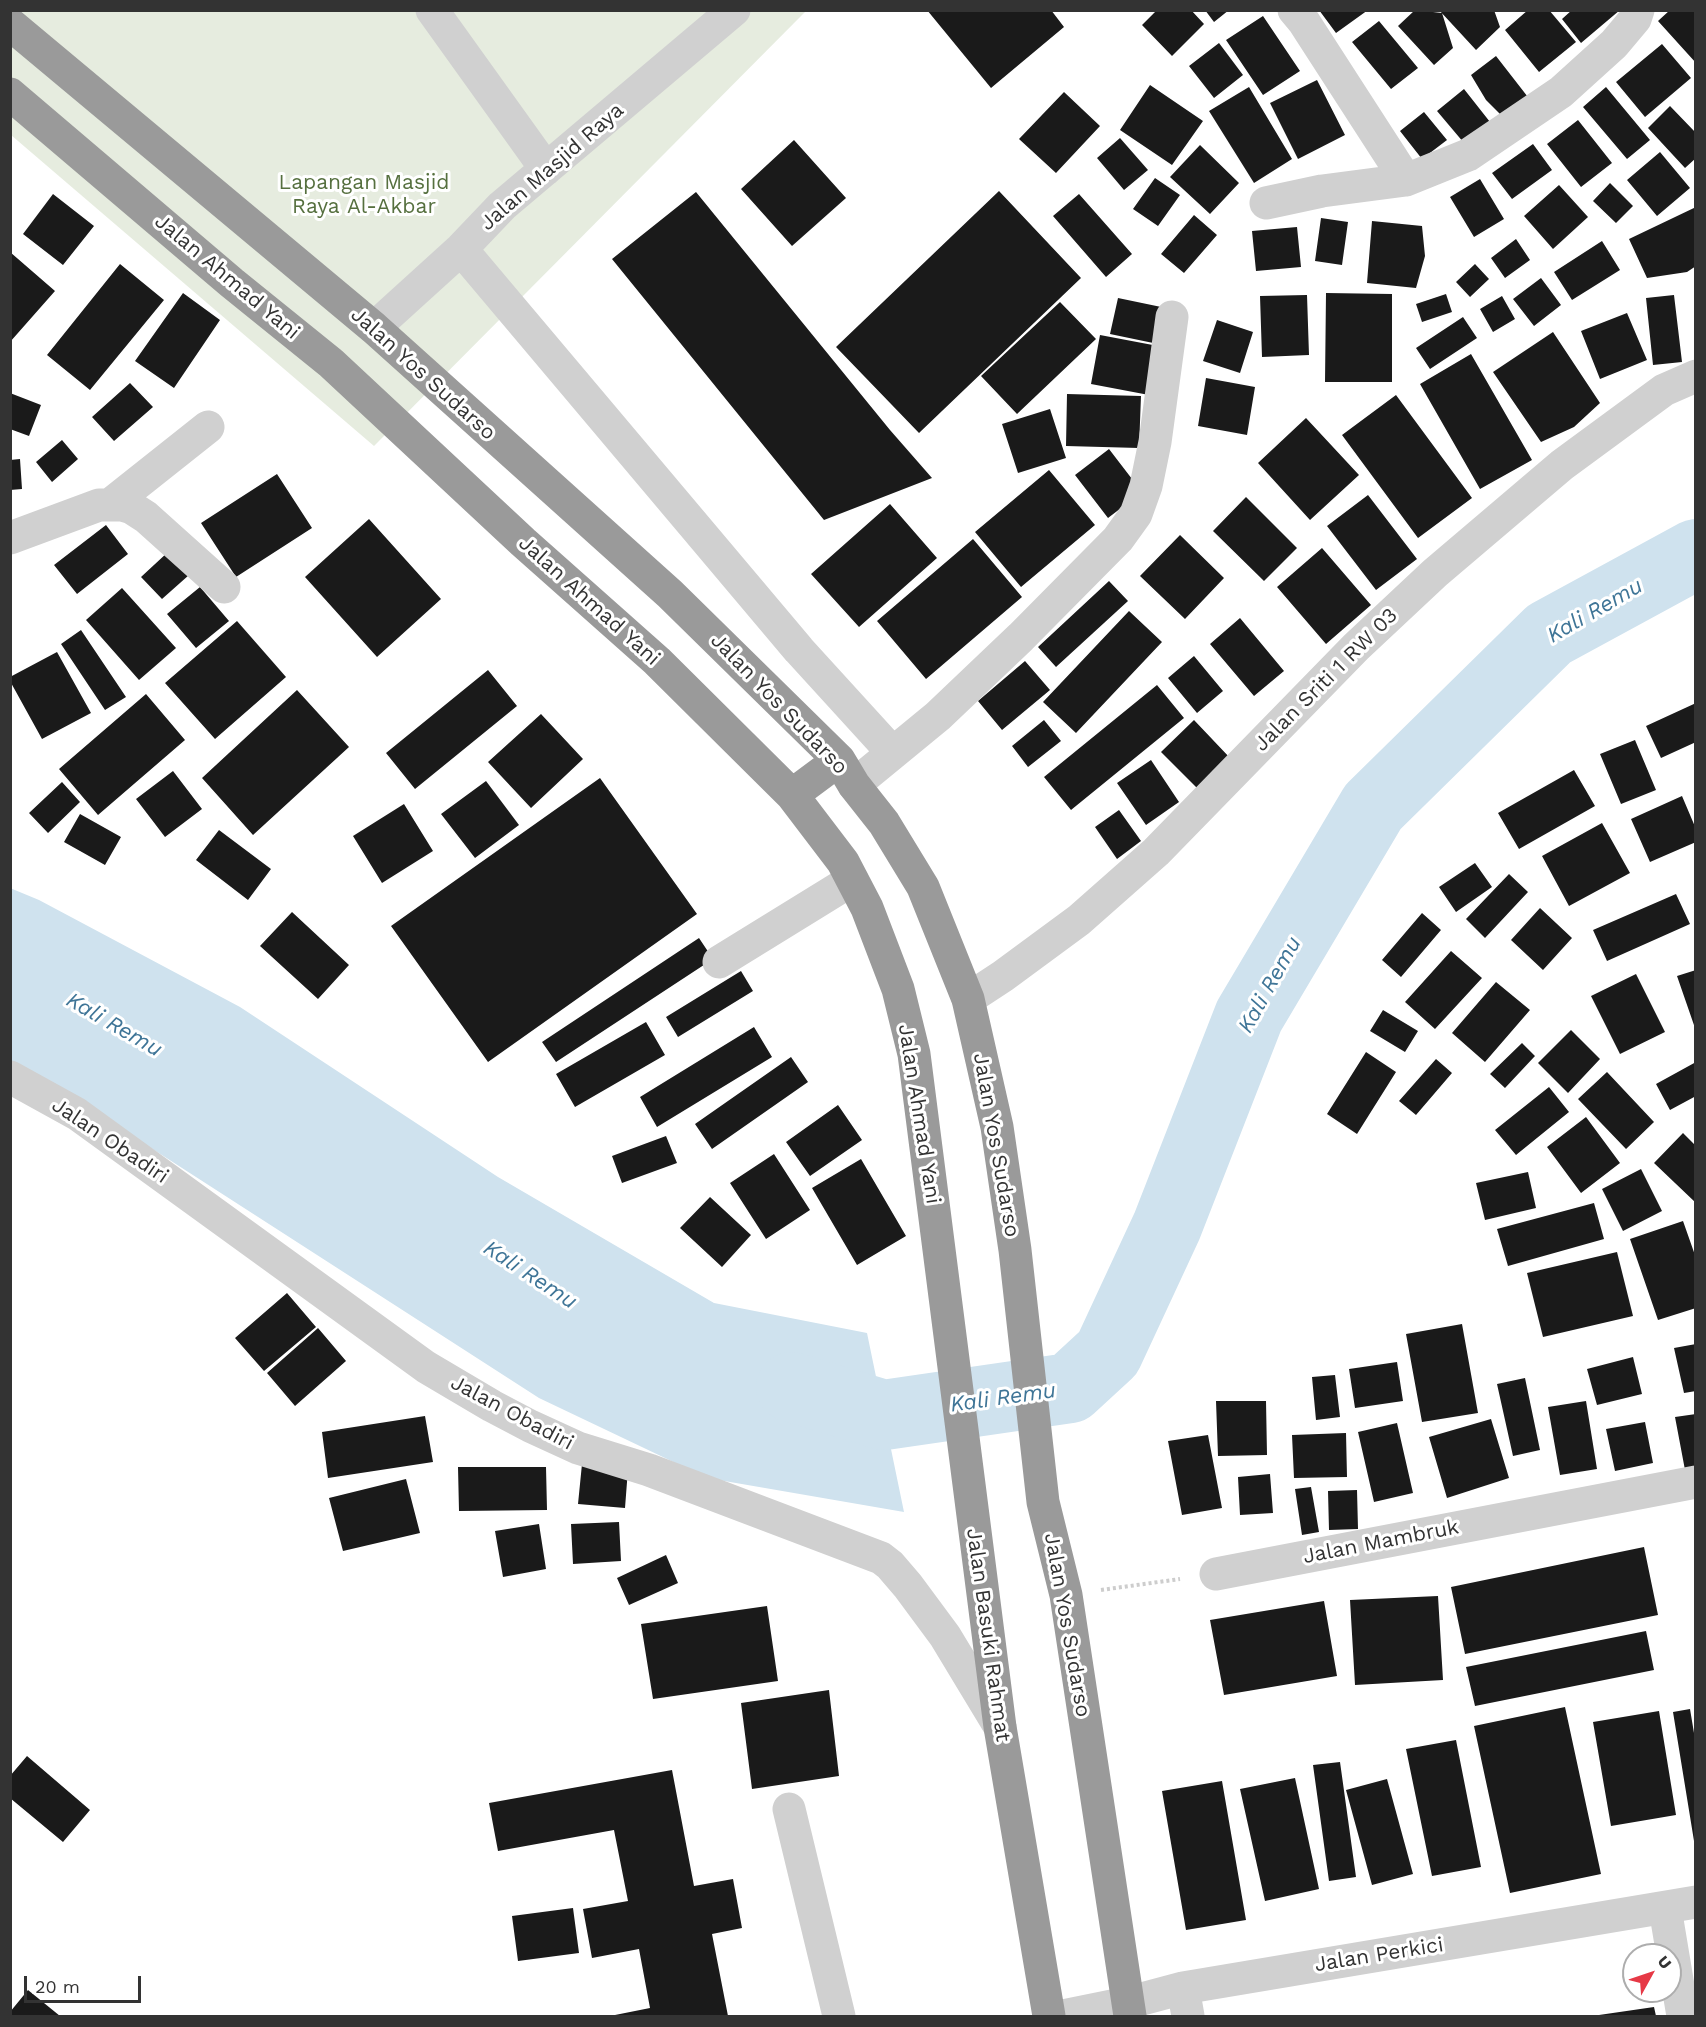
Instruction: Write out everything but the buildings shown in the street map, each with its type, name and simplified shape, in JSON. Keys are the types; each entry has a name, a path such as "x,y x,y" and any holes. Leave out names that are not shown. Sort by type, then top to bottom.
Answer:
{"highway":[{"name":"Jalan Yos Sudarso","path":"10,24 374,328 670,594 847,772 884,823 923,887 968,999 997,1127 1015,1251 1043,1502 1066,1595 1129,2010"},
{"name":"Jalan Ahmad Yani","path":"10,94 232,283 331,363 523,542 657,662 792,795 843,862 867,908 898,989 914,1054 939,1252"},
{"path":"792,795 847,772"},
{"name":"Jalan Basuki Rahmat","path":"939,1252 1000,1727 1049,2016"}],"street":[{"path":"432,10 546,169"},
{"name":"Jalan Masjid Raya","path":"374,328 461,249 502,206 734,10"},
{"path":"1294,10 1406,180"},
{"path":"1266,203 1322,191 1406,180 1468,155 1561,92 1614,44 1635,19 1638,10"},
{"path":"461,249 799,650 892,752"},
{"path":"847,772 892,752 938,716 1021,637 1118,539 1136,514 1146,486 1153,453 1172,317"},
{"name":"Jalan Sriti 1 RW 03","path":"968,999 1080,920 1156,852 1356,647 1435,573 1562,465 1664,390 1695,376"},
{"path":"111,504 208,428"},
{"path":"10,538 99,505 111,504 132,508 146,517 224,587"},
{"path":"719,962 852,880"},
{"name":"Jalan Obadiri","path":"10,1077 77,1114 426,1367 492,1406 578,1448 649,1470 881,1558 908,1586 945,1636 1000,1727"},
{"name":"Jalan Mambruk","path":"1216,1574 1695,1482"},
{"path":"789,1809 839,2016"},
{"path":"1680,1905 1683,2016"},
{"name":"Jalan Perkici","path":"1063,2016 1186,2002 1680,1905"}],"path":[{"path":"1066,1595 1216,1574"}],"green space":[{"name":"Lapangan Masjid Raya Al-Akbar","path":"11,11 806,11 374,446 11,135"}],"water":[{"path":"10,888 39,900 240,1007 498,1177 714,1303 867,1333 904,1512 707,1478 539,1398 92,1110 11,1067"}],"waterway":[{"name":"Kali Remu","path":"791,1387 884,1415 1070,1388 1108,1353 1167,1226 1249,1016 1373,807 1549,634 1696,554"}]}
